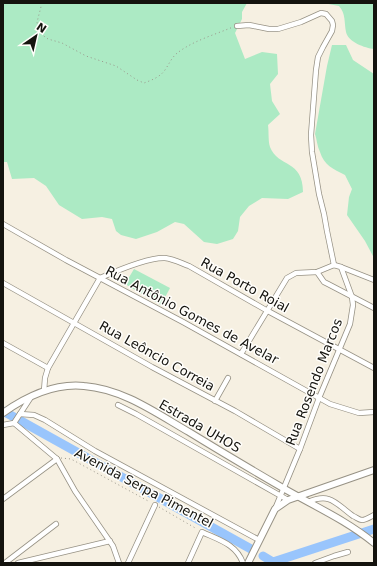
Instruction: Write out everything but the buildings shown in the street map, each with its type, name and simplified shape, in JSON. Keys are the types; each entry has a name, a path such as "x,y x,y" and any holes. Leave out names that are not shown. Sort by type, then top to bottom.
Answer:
{"street":[{"path":"237,26 278,29 301,22 321,13 326,14 332,21 332,31 318,57 311,135 318,194 324,214 334,265"},
{"name":"Rua Antônio Gomes de Avelar","path":"3,224 319,398 339,408 359,413 374,412"},
{"name":"Rua Porto Roial","path":"100,278 151,260 165,258 177,261 189,266 266,310 374,368"},
{"path":"241,354 266,310 287,278 296,273 317,272 334,265 374,280"},
{"name":"Rua Rosendo Marcos","path":"275,509 350,324 352,297 341,267"},
{"path":"317,272 324,282 374,308"},
{"path":"44,391 45,378 48,368 100,278"},
{"name":"Rua Leôncio Correia","path":"3,283 300,449"},
{"path":"3,343 48,368"},
{"path":"215,401 228,378"},
{"name":"Estrada UHOS","path":"3,413 32,395 70,385 104,389 127,397 298,497 352,526 374,543"},
{"path":"3,425 14,422 32,395"},
{"path":"118,405 288,500"},
{"name":"Avenida Serpa Pimentel","path":"20,414 34,415 46,420 94,452 259,540"},
{"name":"Avenida Serpa Pimentel","path":"14,422 57,459"},
{"path":"3,499 57,459 75,491 110,541 119,563"},
{"path":"249,561 275,509 288,500 374,470"},
{"path":"308,502 315,498 325,498 334,501 358,519 365,519 374,515"},
{"path":"128,563 155,505"},
{"path":"5,563 56,524"},
{"path":"188,563 202,532"},
{"name":"Avenida Serpa Pimentel","path":"202,532 222,541 236,550 243,563"},
{"path":"18,563 110,541"},
{"path":"315,563 348,552"}],"path":[{"path":"42,3 37,22 38,29 48,39 62,43 86,56 116,66 144,83 159,76 165,70 171,59 186,48 237,26"},
{"name":"Avenida Serpa Pimentel","path":"57,459 71,459 202,532"}],"green space":[{"path":"3,3 247,3 242,12 242,19 235,33 245,59 262,52 277,54 278,74 270,84 272,101 280,114 268,125 269,145 274,154 295,169 299,174 302,181 303,192 288,199 262,198 249,206 240,217 238,231 233,239 217,244 204,242 184,224 175,222 157,232 136,239 121,235 116,231 112,219 102,217 82,219 59,205 46,186 34,178 12,179 7,162 3,162"},
{"path":"323,3 374,3 374,49 353,42 347,36 343,12 339,6"},
{"path":"332,45 346,45 353,60 374,74 374,258 365,241 347,215 349,197 352,189 345,175 333,169 324,160 318,148 315,134"},
{"path":"134,269 170,288 161,305 125,284"}],"waterway":[{"path":"3,411 251,549"},
{"path":"263,556 273,562 374,529"}]}
